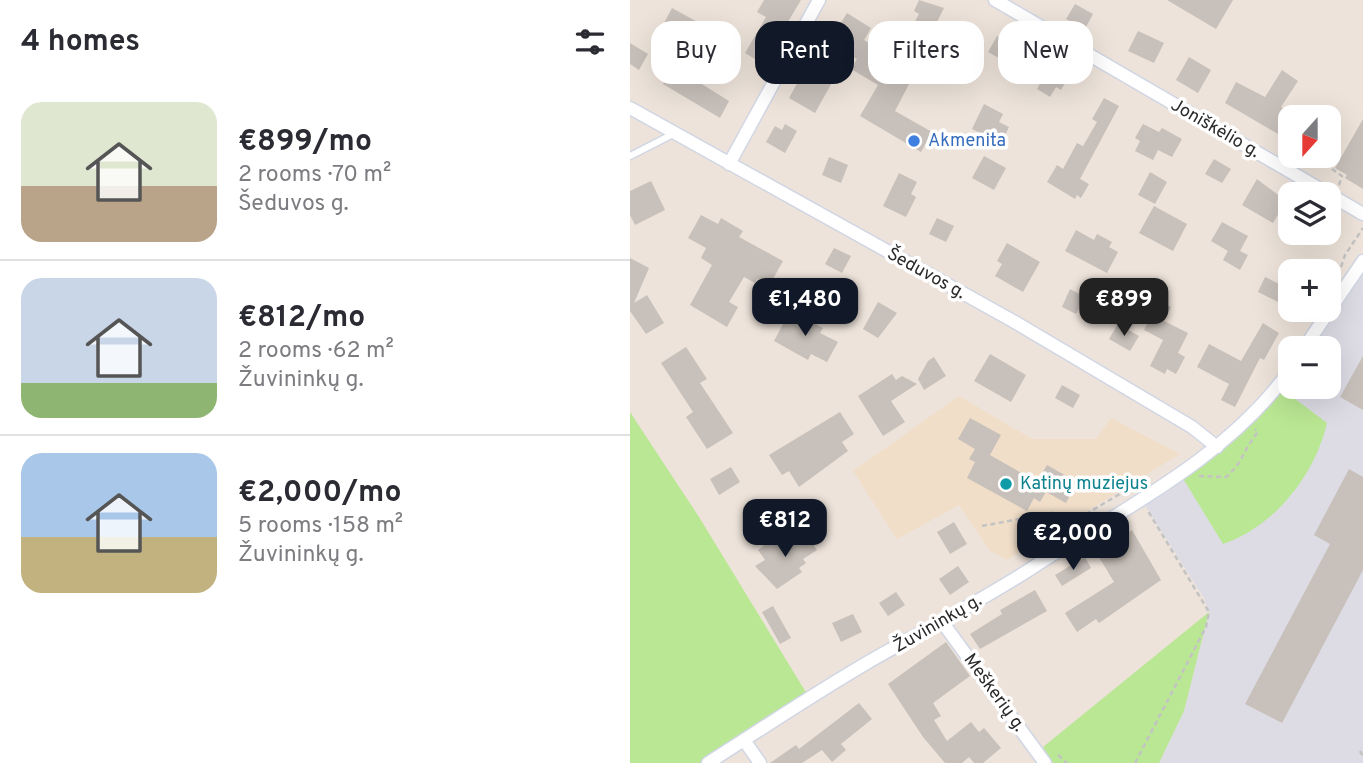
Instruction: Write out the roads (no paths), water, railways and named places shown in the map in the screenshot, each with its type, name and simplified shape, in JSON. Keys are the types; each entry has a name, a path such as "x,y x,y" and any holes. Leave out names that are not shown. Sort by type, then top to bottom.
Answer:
{"street":[{"path":"729,164 819,0"},
{"name":"Joniškėlio g.","path":"995,0 1363,214"},
{"name":"Šeduvos g.","path":"630,108 1013,321 1192,427 1217,447"},
{"path":"1312,336 1363,261"},
{"name":"Žuvininkų g.","path":"708,763 866,664 943,623 1141,499 1217,447 1248,420 1278,384"},
{"name":"Meškerių g.","path":"943,623 1045,763"},
{"path":"744,740 760,763"}],"lane":[{"path":"630,156 675,133"}],"place":[{"name":"Akmenita","path":"914,141"},
{"name":"Katinų muziejus","path":"1006,484"}]}
